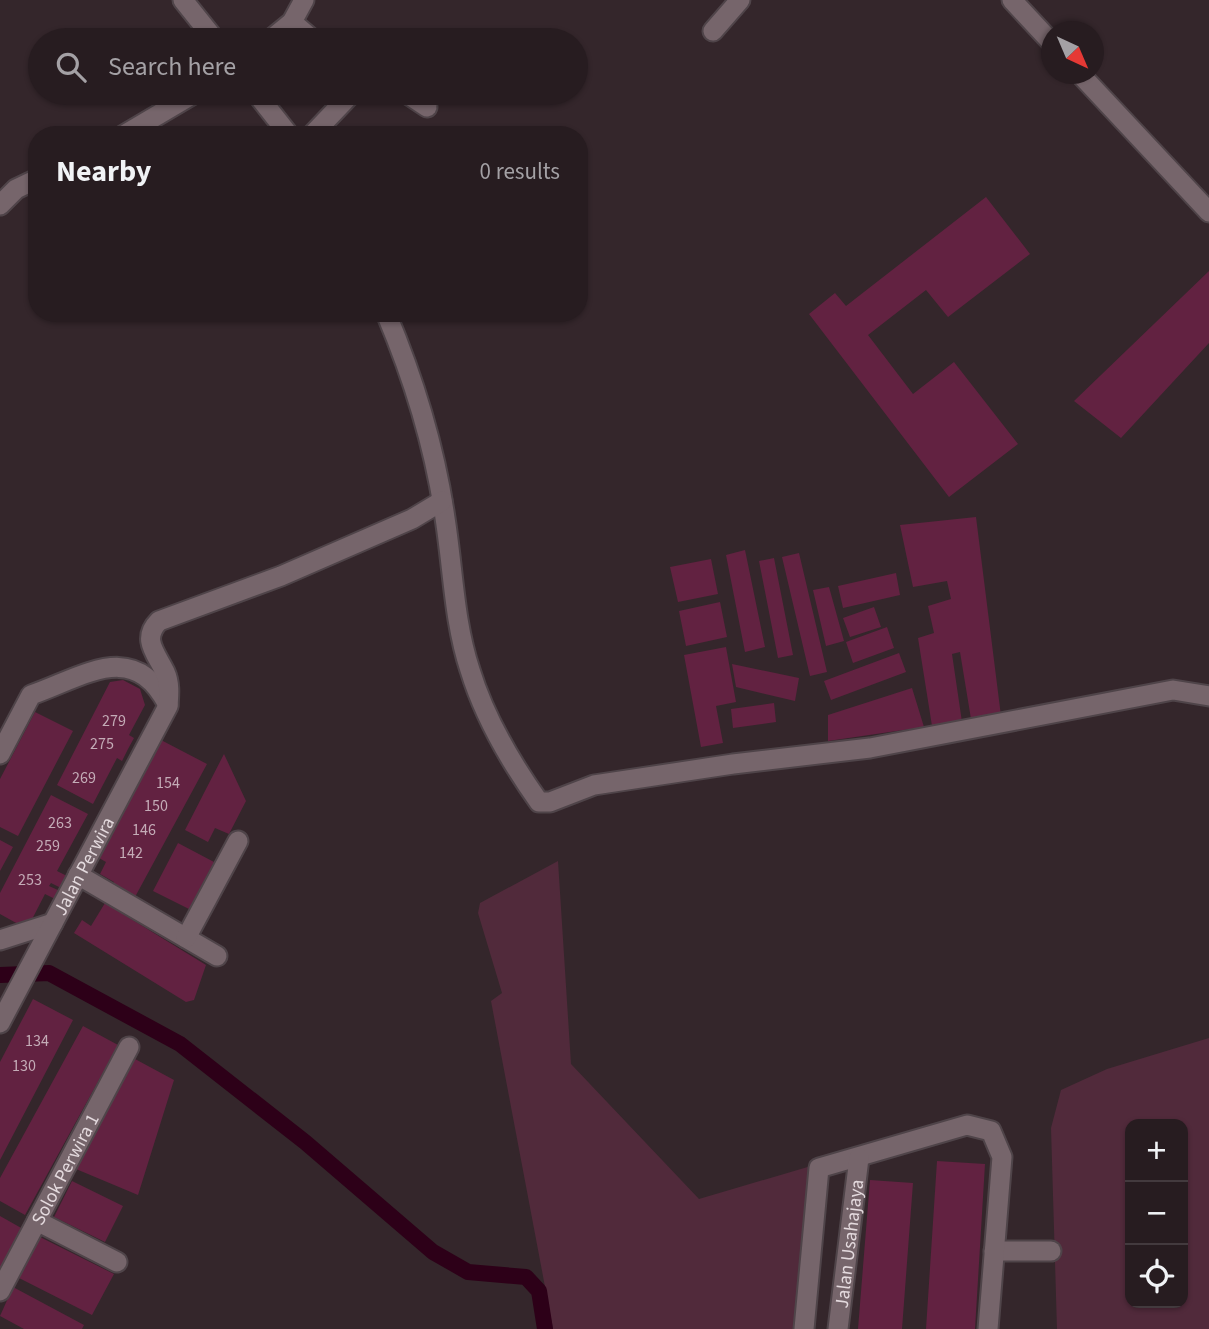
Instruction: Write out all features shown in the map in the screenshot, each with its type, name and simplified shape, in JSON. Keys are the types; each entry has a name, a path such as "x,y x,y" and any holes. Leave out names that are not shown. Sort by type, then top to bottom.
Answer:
{"street":[{"path":"183,0 205,28"},
{"path":"285,28 292,22 304,0"},
{"path":"713,31 740,0"},
{"path":"1012,0 1041,31"},
{"path":"292,22 299,28"},
{"path":"1089,84 1209,212"},
{"path":"139,126 175,105"},
{"path":"265,105 282,126"},
{"path":"319,126 336,105"},
{"path":"0,205 16,189 28,183"},
{"path":"390,322 398,341 442,501 469,670 486,710 524,781 539,802 550,802 594,785 870,748 1173,690 1209,696"},
{"path":"168,706 167,680 149,635 159,621 281,576 412,519 442,501"},
{"path":"0,754 31,695 111,668 135,668 149,677 168,706"},
{"name":"Jalan Perwira","path":"0,1023 168,706"},
{"path":"186,938 238,841"},
{"path":"78,875 218,956"},
{"path":"0,940 53,923"},
{"name":"Solok Perwira 1","path":"0,1291 129,1046"},
{"path":"804,1329 819,1168 967,1125 990,1131 1002,1157 988,1329"},
{"name":"Jalan Usahajaya","path":"838,1329 859,1158"},
{"path":"37,1221 117,1262"},
{"path":"994,1251 1051,1251"}],"shaded area":[{"path":"558,861 571,1064 699,1199 811,1166 793,1329 553,1329 491,1001 502,993 478,913 480,903"},
{"path":"1209,1038 1209,1329 1057,1329 1051,1128 1061,1090 1107,1069"}],"building":[{"path":"986,197 1030,254 948,317 926,290 868,335 913,394 954,362 1018,444 949,497 809,314 835,293 846,306"},
{"path":"1209,271 1209,343 1121,438 1074,401"},
{"path":"976,517 1001,716 971,719 960,652 952,654 962,722 932,726 918,638 934,633 928,606 951,599 947,581 913,587 900,525"},
{"path":"745,550 765,647 745,652 726,555"},
{"path":"799,553 827,672 810,676 782,557"},
{"path":"774,558 793,655 778,658 759,561"},
{"path":"711,559 718,594 678,602 670,567"},
{"path":"896,573 900,595 843,608 838,586"},
{"path":"829,587 844,641 826,646 813,590"},
{"path":"720,602 727,637 686,646 679,611"},
{"path":"874,607 881,627 850,637 843,618"},
{"path":"887,627 894,648 853,663 846,642"},
{"path":"726,647 736,702 716,706 723,743 701,747 684,655"},
{"path":"899,653 906,672 831,700 824,681"},
{"path":"732,664 799,678 795,701 736,687"},
{"path":"123,680 140,689 145,705 129,735 134,738 122,761 117,758 93,804 57,785 110,682"},
{"path":"912,688 924,727 828,741 828,715"},
{"path":"774,703 776,722 733,728 731,709"},
{"path":"35,712 73,731 18,836 0,827 0,779"},
{"path":"161,740 207,764 135,897 112,886 114,882 100,874 106,862 99,858"},
{"path":"224,754 246,801 229,834 215,828 208,842 185,830"},
{"path":"51,795 88,814 57,871 67,876 61,888 51,883 49,886 60,891 55,899 45,894 27,929 0,914 0,893"},
{"path":"0,840 13,847 0,871"},
{"path":"178,843 214,862 189,909 153,891"},
{"path":"105,903 206,965 194,1000 186,1002 74,933 82,920 91,926"},
{"path":"33,999 73,1020 0,1160 0,1062"},
{"path":"83,1026 118,1045 25,1215 0,1201 0,1178"},
{"path":"135,1059 174,1080 138,1195 76,1169"},
{"path":"937,1161 985,1164 975,1329 926,1329"},
{"path":"870,1180 913,1183 902,1329 858,1329"},
{"path":"72,1181 123,1206 105,1242 54,1217"},
{"path":"0,1216 23,1229 0,1272"},
{"path":"40,1237 114,1274 92,1315 19,1278"},
{"path":"13,1287 84,1325 82,1329 24,1329 0,1316"}],"waterway":[{"path":"0,975 49,973 180,1044 305,1142 433,1252 468,1272 526,1277 539,1291 545,1329"}]}
